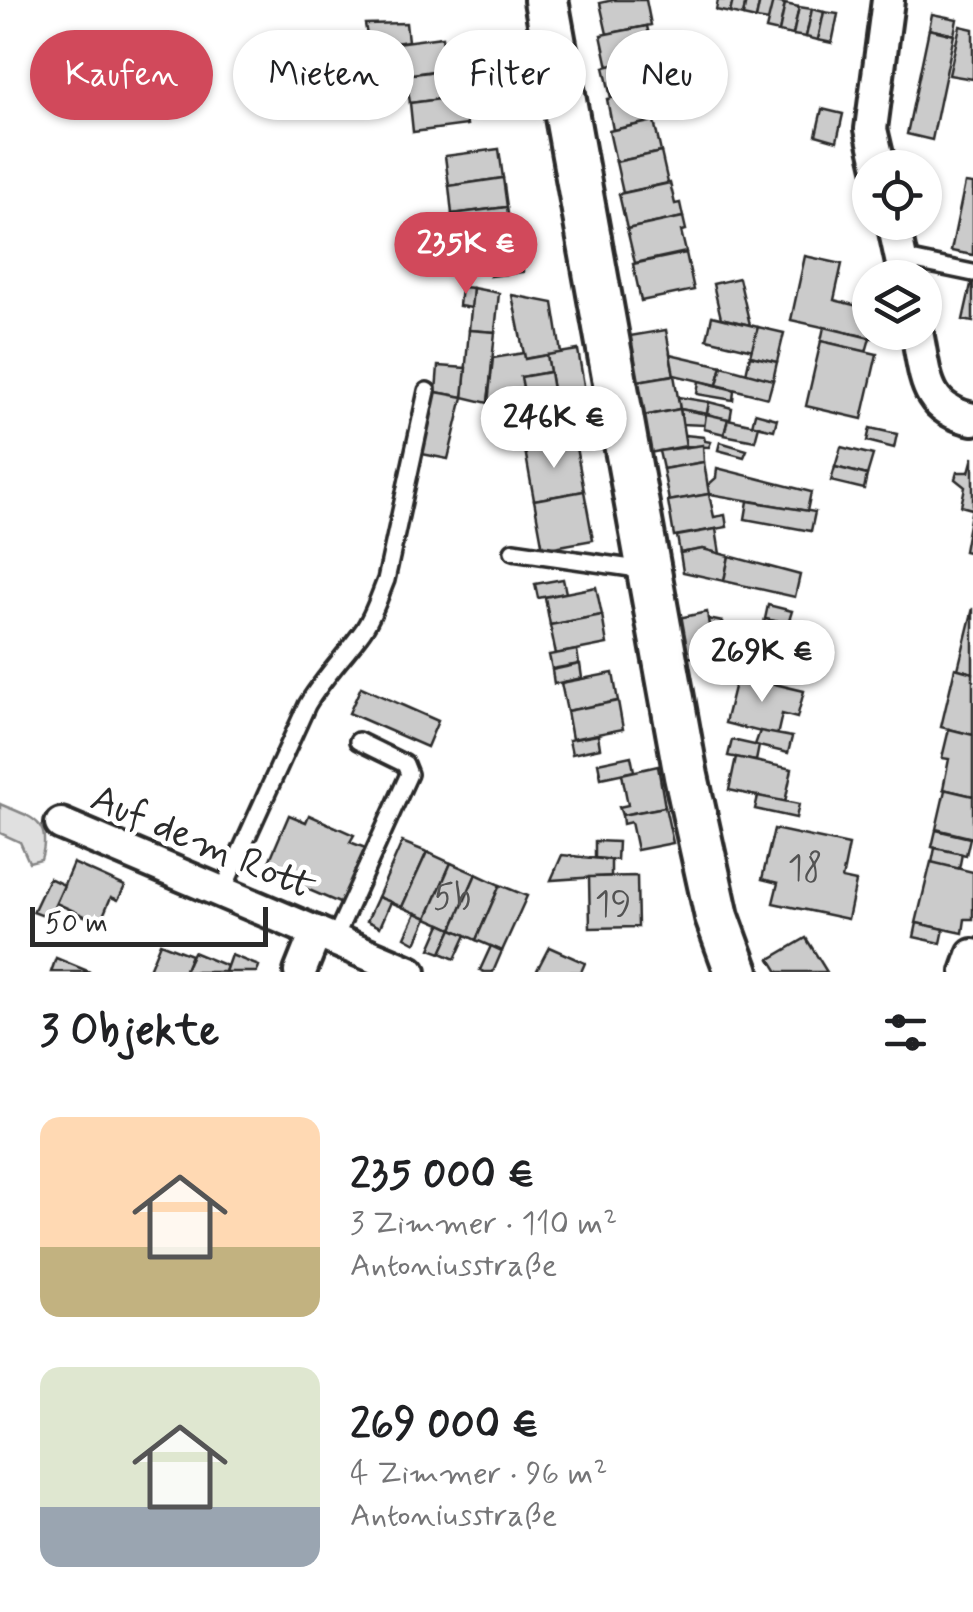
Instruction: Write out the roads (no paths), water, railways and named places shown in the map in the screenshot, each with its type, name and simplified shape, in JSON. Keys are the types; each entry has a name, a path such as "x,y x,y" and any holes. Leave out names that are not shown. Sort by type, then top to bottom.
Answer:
{"street":[{"path":"546,0 704,864 717,918 737,972"},
{"path":"875,150 870,129 888,0"},
{"path":"921,350 930,392 937,403 956,415 973,419"},
{"name":"Auf dem Rott","path":"61,824 410,972"},
{"name":"Auf dem Rott","path":"300,972 325,936"},
{"path":"967,972 973,955"}],"lane":[{"path":"942,271 973,273"},
{"path":"222,892 306,704 362,631 376,606 386,580 427,391"},
{"path":"512,551 649,571"},
{"path":"325,936 409,774 405,764 358,742"}]}
